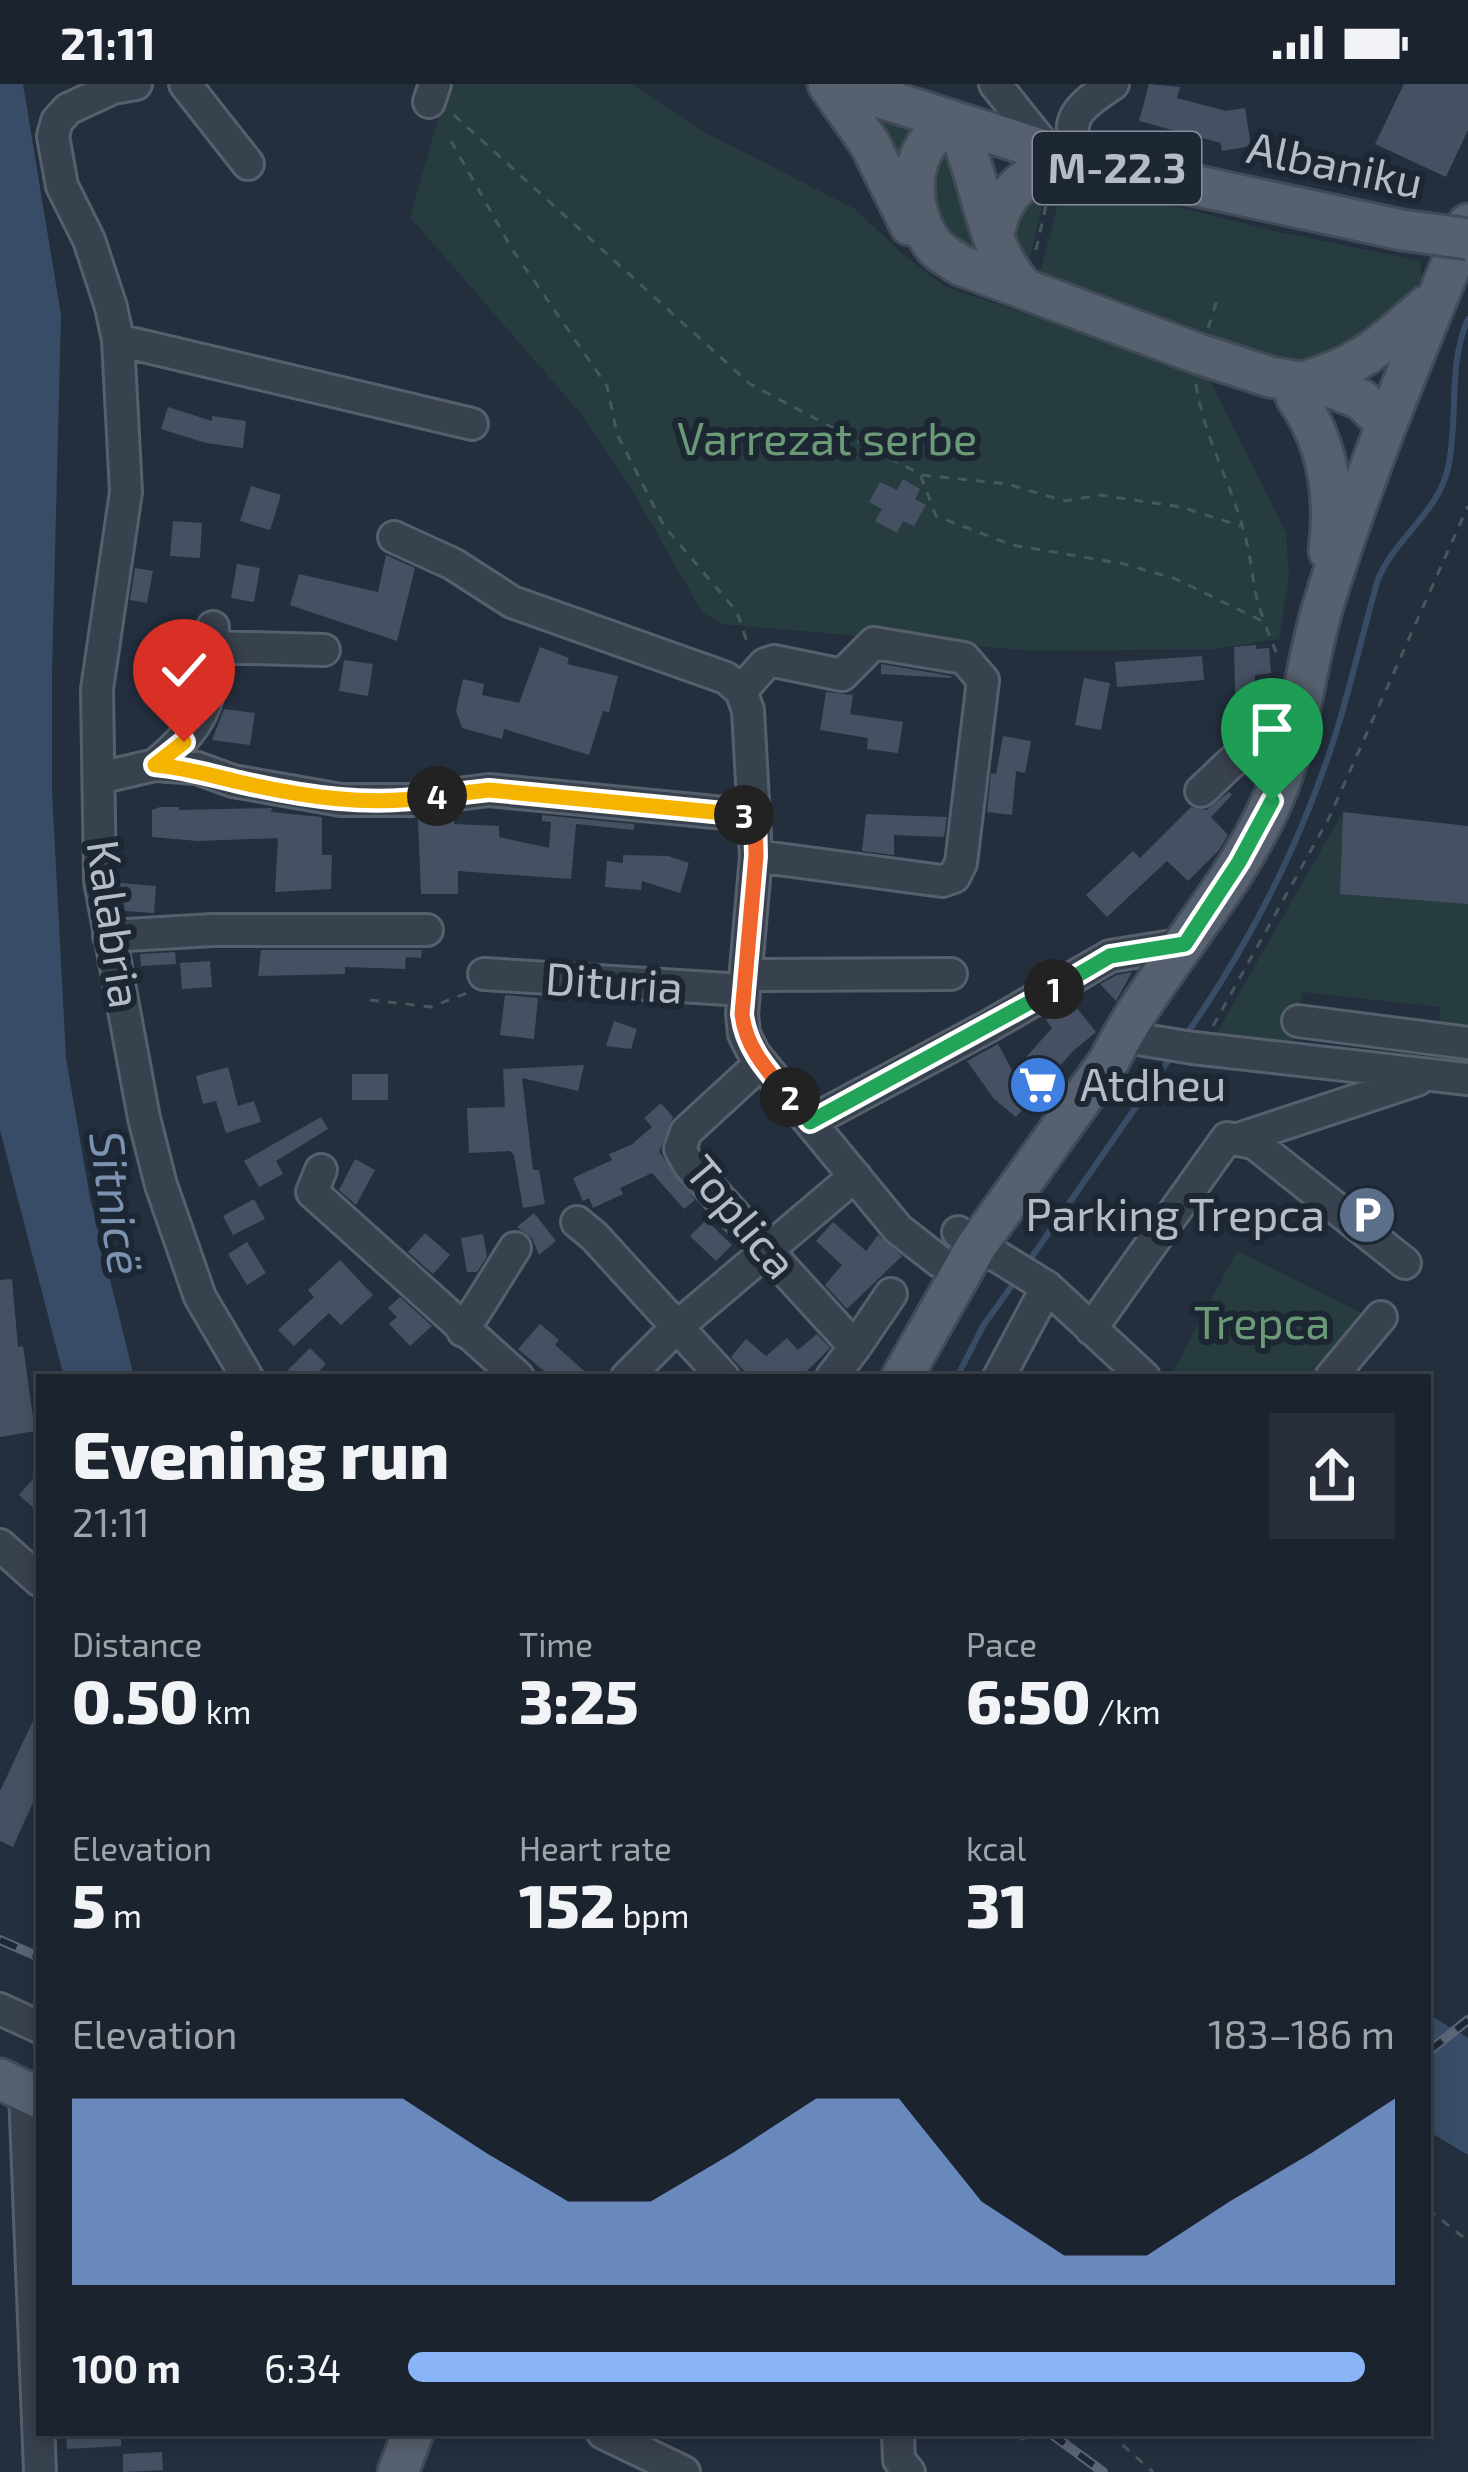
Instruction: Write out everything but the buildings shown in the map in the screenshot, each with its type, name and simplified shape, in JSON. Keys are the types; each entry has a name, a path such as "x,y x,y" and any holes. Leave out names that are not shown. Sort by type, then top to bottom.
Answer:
{"main road":[{"name":"Albaniku","path":"832,84 954,124 1060,151 1402,230 1468,239"},
{"path":"832,84 870,144 908,223 978,273 1028,274"},
{"path":"937,248 916,201 917,155 937,130 954,124 1005,267 1199,354 1289,385 1353,424 1385,423"},
{"path":"994,244 996,218 1005,198 1060,151"},
{"path":"1322,609 1385,423 1468,224"},
{"path":"1289,385 1342,371 1385,343 1434,298"},
{"path":"864,1362 968,1249 1109,1061 1134,1035 1261,821 1290,752 1322,609 1332,532 1328,463 1315,424 1289,385"},
{"path":"904,1374 968,1249"},
{"path":"373,2472 387,2436"},
{"path":"398,2472 411,2436"}],"street":[{"name":"Kalabria","path":"136,84 113,88 68,109 57,121 53,136 62,186 89,240 118,340 126,492 97,689 100,881 161,1185 200,1297 245,1374"},
{"path":"185,84 248,164"},
{"path":"995,84 1060,151"},
{"path":"1028,84 1026,94 1060,151"},
{"path":"1060,151 1072,141 1070,126 1079,110 1113,84"},
{"path":"118,340 472,424"},
{"path":"394,537 453,564 512,602 726,678 750,681"},
{"path":"155,765 184,742 201,719 212,691 213,637 323,650"},
{"path":"756,856 942,881 954,877 961,863 982,680 964,658 874,643 842,675 774,661 750,681 756,856 744,1034 761,1063 898,1229 968,1249 1041,1284 1141,1374"},
{"path":"1202,791 1246,751 1268,743 1290,752"},
{"path":"99,778 155,765 197,768 233,781 341,800 411,800 489,790 755,816"},
{"path":"109,936 213,930 427,929"},
{"path":"810,1122 1110,956 1185,944"},
{"name":"Dituria","path":"478,982 745,983 951,974"},
{"path":"1298,1021 1468,1043"},
{"path":"1134,1035 1197,1048 1468,1079"},
{"name":"Toplica","path":"761,1063 686,1132 680,1149 689,1165 864,1362"},
{"path":"1091,1329 1227,1138 1241,1138 1429,1076"},
{"path":"1241,1138 1254,1143 1405,1263"},
{"path":"321,1170 312,1192 514,1374"},
{"path":"630,1374 678,1326 855,1176"},
{"path":"577,1222 720,1374"},
{"path":"463,1331 514,1248"},
{"path":"1000,1374 1041,1284"},
{"path":"864,1362 891,1294"},
{"path":"1334,1374 1381,1317"},
{"path":"0,1545 36,1577"},
{"path":"0,2009 36,2026"},
{"path":"21,2089 36,2290"},
{"path":"39,2436 40,2472"},
{"path":"610,2436 684,2472"},
{"path":"898,2436 899,2459 909,2472"}],"path":[{"path":"438,100 750,384 920,475 1007,484 1065,501 1100,495 1181,507 1243,527"},
{"path":"451,142 512,249 608,386 616,434 664,526 737,613 750,681"},
{"path":"1028,274 1048,200"},
{"path":"1218,297 1199,354 1200,410 1243,527 1253,570 1252,590 1273,645"},
{"path":"920,475 936,516 1012,545 1124,564 1176,579 1264,622"},
{"path":"1197,1048 1329,818 1468,506"},
{"path":"370,1000 431,1007 478,982"},
{"path":"1431,2211 1468,2241"},
{"path":"1112,2436 1153,2472"}],"green space":[{"name":"Varrezat serbe","path":"441,84 632,84 700,130 855,209 946,287 1207,375 1286,533 1289,576 1279,639 1215,649 1033,651 722,624 702,612 583,416 410,217 441,109"},
{"path":"857,101 920,125 906,192"},
{"path":"940,146 950,146 988,266 947,236 927,185"},
{"path":"1048,182 1025,278 1006,219"},
{"path":"1061,191 1146,199 1420,261 1422,277 1405,311 1342,362 1286,366 1038,281"},
{"path":"1343,812 1340,894 1468,902 1468,1033 1438,1030 1441,1007 1302,992 1293,1045 1216,1034"},
{"name":"Trepca","path":"1237,1251 1374,1319 1320,1374 1172,1374"}],"water":[{"path":"0,84 23,84 61,315 52,792 66,1058 90,1198 133,1374 63,1374 0,1130"},
{"path":"1431,2016 1468,2038 1468,2155 1431,2133"}],"waterway":[{"path":"1186,1035 1261,913 1306,815 1336,732 1378,579 1443,484 1451,449 1455,374 1468,319"},
{"path":"1029,1261 1172,1055"},
{"path":"959,1374 983,1326 1018,1277"}],"railway":[{"path":"0,1940 36,1956"},
{"path":"1431,2050 1468,2020"},
{"path":"1054,2436 1103,2472"}],"place":[{"name":"Atdheu","path":"1038,1085"},
{"name":"Parking Trepca","path":"1367,1215"}],"route":[{"path":"184,742 155,765 197,768 233,781 341,800 411,800 489,790 755,816 744,1034 754,1054 810,1122 1110,956 1185,944 1272,801"}],"water label":[{"name":"Sitnicë","path":"116,1203"}]}
